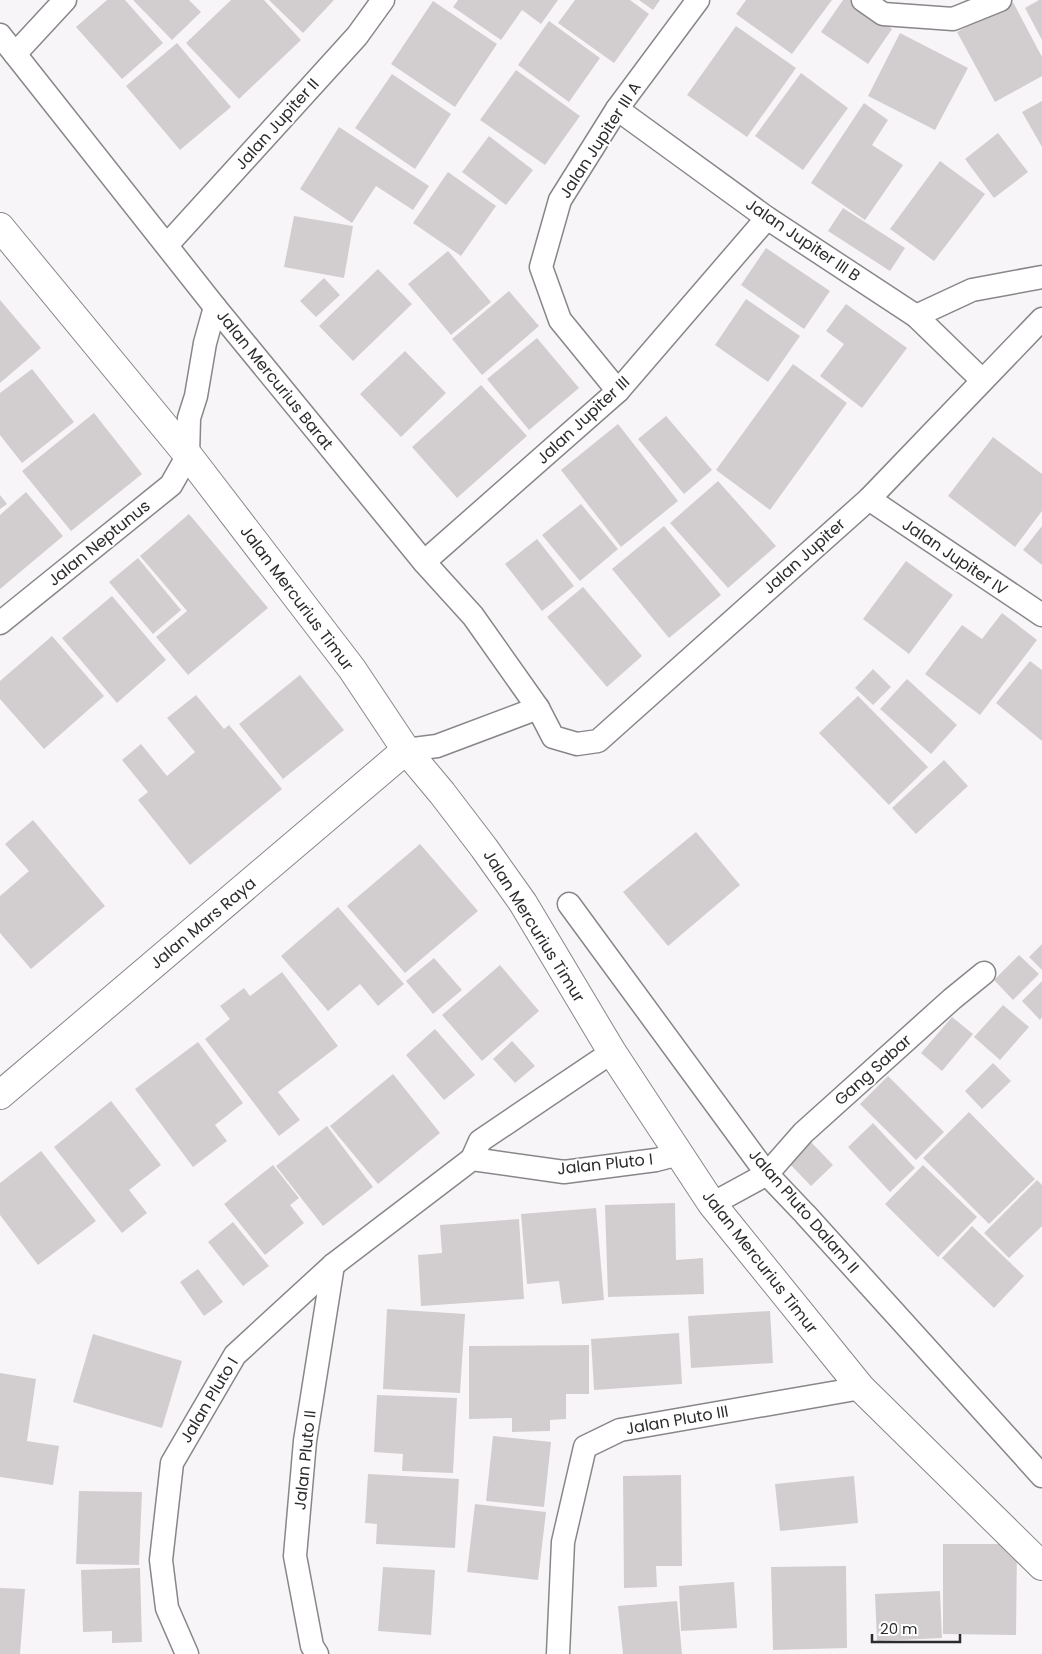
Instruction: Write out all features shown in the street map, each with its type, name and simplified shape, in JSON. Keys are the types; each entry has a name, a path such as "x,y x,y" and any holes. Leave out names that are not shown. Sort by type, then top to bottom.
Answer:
{"street":[{"path":"15,54 65,0"},
{"name":"Jalan Jupiter II","path":"167,245 357,36 383,0"},
{"name":"Jalan Jupiter III A","path":"618,392 560,320 542,267 560,200 617,109 698,0"},
{"path":"863,0 883,14 953,19 1000,0"},
{"name":"Jalan Mercurius Barat","path":"0,35 215,307 424,562 473,616 542,717"},
{"name":"Jalan Jupiter III B","path":"617,109 767,218 916,316 982,380"},
{"name":"Jalan Jupiter III","path":"424,562 618,392 767,218"},
{"name":"Jalan Mercurius Timur","path":"0,227 188,455 352,669 406,750 484,848 523,902 612,1052 712,1204 861,1388 1042,1566"},
{"path":"916,316 972,290 1042,277"},
{"path":"188,455 189,418 196,396 205,343 215,307"},
{"name":"Jalan Jupiter","path":"542,717 553,737 576,744 598,741 869,499 1042,319"},
{"name":"Jalan Neptunus","path":"0,623 171,485 188,455"},
{"name":"Jalan Jupiter IV","path":"869,499 1042,615"},
{"path":"406,750 437,746 542,717"},
{"name":"Jalan Mars Raya","path":"0,1095 406,750"},
{"name":"Jalan Pluto Dalam II","path":"569,904 766,1174 805,1214 1042,1476"},
{"name":"Gang Sabar","path":"712,1204 766,1174 803,1133 952,999 984,973"},
{"name":"Jalan Pluto I","path":"188,1654 167,1608 161,1560 172,1463 235,1355 333,1265 472,1159 480,1141 612,1052"},
{"name":"Jalan Pluto I","path":"472,1159 564,1172 656,1160 679,1154"},
{"name":"Jalan Pluto II","path":"317,1654 312,1646 296,1556 305,1441 333,1265"},
{"name":"Jalan Pluto III","path":"558,1654 563,1542 585,1447 620,1430 861,1388"}],"building":[{"path":"107,0 125,0 163,43 122,79 76,27"},
{"path":"133,0 189,0 201,12 172,40"},
{"path":"231,0 264,0 301,40 239,99 186,43"},
{"path":"269,0 334,0 303,33"},
{"path":"458,0 558,0 541,24 522,10 501,40 453,7"},
{"path":"575,0 630,0 649,14 614,63 558,23"},
{"path":"639,0 660,0 653,10"},
{"path":"746,0 832,0 792,54 736,14"},
{"path":"843,0 851,0 892,29 868,64 821,32"},
{"path":"1042,0 1042,40 1025,8"},
{"path":"433,1 497,44 455,107 391,64"},
{"path":"1013,2 1042,57 1042,76 995,102 957,32"},
{"path":"549,21 600,58 569,102 518,65"},
{"path":"736,26 796,68 747,137 687,95"},
{"path":"900,33 968,68 935,130 868,96"},
{"path":"177,43 231,107 180,150 126,86"},
{"path":"516,70 580,116 545,165 480,120"},
{"path":"801,73 848,108 803,170 755,136"},
{"path":"392,74 451,114 415,169 355,128"},
{"path":"1042,101 1042,147 1022,112"},
{"path":"864,103 888,120 872,145 903,165 865,220 811,183"},
{"path":"339,127 429,186 413,210 376,186 352,223 300,189"},
{"path":"998,133 1028,172 994,198 965,159"},
{"path":"489,136 533,170 506,205 462,172"},
{"path":"940,161 985,194 934,261 890,229"},
{"path":"448,172 496,206 461,256 413,223"},
{"path":"843,208 905,248 890,271 828,231"},
{"path":"294,216 353,226 344,278 284,267"},
{"path":"766,248 830,291 804,329 741,285"},
{"path":"448,251 491,302 451,335 408,284"},
{"path":"378,269 412,304 353,361 319,326"},
{"path":"324,278 340,295 316,317 300,301"},
{"path":"509,291 539,326 482,375 452,339"},
{"path":"746,299 800,336 768,382 715,345"},
{"path":"0,300 41,348 0,383"},
{"path":"846,304 907,348 862,408 820,376 844,344 826,331"},
{"path":"537,338 579,388 529,430 487,379"},
{"path":"405,351 446,393 401,437 360,394"},
{"path":"793,364 847,403 770,510 716,470"},
{"path":"32,369 74,422 22,463 0,435 0,393"},
{"path":"481,385 527,436 457,498 412,447"},
{"path":"94,413 142,474 71,531 22,471"},
{"path":"666,416 712,470 684,494 638,439"},
{"path":"618,424 678,501 621,547 561,470"},
{"path":"993,437 1042,474 1042,511 1015,547 948,496"},
{"path":"718,481 776,546 728,588 670,523"},
{"path":"26,492 63,536 0,589 0,515"},
{"path":"0,495 7,504 0,509"},
{"path":"581,504 618,549 580,581 542,535"},
{"path":"189,514 268,608 188,675 156,637 187,611 140,556"},
{"path":"664,526 721,595 669,638 612,569"},
{"path":"1042,526 1042,565 1023,550"},
{"path":"537,539 574,586 542,611 505,564"},
{"path":"138,558 181,610 153,634 109,582"},
{"path":"906,561 953,595 909,654 863,619"},
{"path":"583,587 642,656 607,687 547,617"},
{"path":"112,596 166,660 117,703 62,638"},
{"path":"1002,613 1037,640 980,715 925,674 962,625 982,639"},
{"path":"52,636 104,696 44,749 0,699 0,681"},
{"path":"1030,661 1042,670 1042,741 996,703"},
{"path":"873,669 891,687 873,705 855,688"},
{"path":"300,675 344,730 283,779 239,724"},
{"path":"907,679 957,725 931,754 880,709"},
{"path":"196,695 224,729 229,725 282,789 190,865 138,800 148,792 122,760 141,744 167,776 195,752 167,718"},
{"path":"858,696 928,767 889,805 819,733"},
{"path":"944,760 968,786 916,834 892,808"},
{"path":"33,820 105,906 31,969 0,933 0,896 29,871 5,844"},
{"path":"696,832 740,885 668,946 623,892"},
{"path":"420,844 478,911 405,973 347,906"},
{"path":"338,907 404,984 378,1006 360,984 328,1011 281,956"},
{"path":"1042,944 1042,970 1029,957"},
{"path":"1019,955 1039,974 1013,1000 994,980"},
{"path":"434,958 462,990 433,1014 406,981"},
{"path":"500,965 539,1011 482,1061 442,1015"},
{"path":"282,972 338,1046 278,1092 300,1120 279,1136 205,1039 230,1019 220,1006 244,988 250,996"},
{"path":"1042,981 1042,1017 1040,1020 1022,1001"},
{"path":"1003,1005 1029,1027 1000,1060 974,1037"},
{"path":"952,1017 973,1034 942,1071 921,1053"},
{"path":"435,1029 475,1075 444,1100 406,1055"},
{"path":"512,1041 535,1066 515,1083 493,1059"},
{"path":"198,1042 243,1103 215,1125 227,1141 193,1167 135,1089"},
{"path":"993,1063 1011,1081 982,1109 965,1091"},
{"path":"393,1074 440,1133 378,1184 330,1126"},
{"path":"888,1076 944,1132 916,1160 860,1104"},
{"path":"111,1101 161,1165 129,1190 147,1213 122,1233 54,1147"},
{"path":"969,1112 1035,1179 989,1224 923,1158"},
{"path":"873,1123 915,1168 890,1192 848,1147"},
{"path":"327,1126 373,1187 323,1226 276,1166"},
{"path":"808,1139 833,1165 811,1186 787,1161"},
{"path":"41,1151 96,1221 38,1265 0,1215 0,1183"},
{"path":"273,1165 299,1198 290,1205 304,1223 265,1255 224,1204"},
{"path":"923,1165 977,1217 938,1257 885,1204"},
{"path":"1037,1180 1042,1185 1042,1226 1009,1258 984,1233"},
{"path":"675,1203 676,1260 703,1258 704,1294 608,1297 605,1205"},
{"path":"596,1208 604,1300 562,1304 559,1281 527,1284 521,1214"},
{"path":"519,1219 524,1299 421,1306 418,1255 442,1253 440,1225"},
{"path":"233,1222 269,1266 243,1286 208,1242"},
{"path":"972,1226 1024,1276 994,1308 942,1258"},
{"path":"198,1269 223,1302 204,1316 180,1282"},
{"path":"387,1309 465,1314 460,1393 383,1389"},
{"path":"770,1311 773,1363 691,1368 688,1316"},
{"path":"679,1333 682,1384 594,1390 591,1339"},
{"path":"93,1334 182,1361 162,1428 73,1402"},
{"path":"589,1345 589,1394 566,1394 566,1419 550,1420 550,1431 512,1432 512,1418 469,1419 469,1346"},
{"path":"0,1373 36,1379 27,1441 59,1446 53,1485 0,1477"},
{"path":"377,1395 457,1398 453,1473 402,1471 403,1454 374,1452"},
{"path":"493,1436 551,1442 544,1507 486,1501"},
{"path":"368,1474 459,1479 455,1548 376,1544 377,1524 365,1523"},
{"path":"681,1475 682,1566 656,1566 657,1587 624,1588 623,1476"},
{"path":"854,1476 858,1523 780,1531 775,1484"},
{"path":"79,1491 142,1492 139,1565 76,1564"},
{"path":"475,1504 546,1512 538,1580 467,1572"},
{"path":"943,1544 1017,1544 1016,1635 943,1634"},
{"path":"846,1566 847,1648 773,1650 771,1567"},
{"path":"383,1567 435,1570 431,1635 378,1631"},
{"path":"140,1568 142,1642 112,1643 112,1631 83,1632 81,1570"},
{"path":"734,1582 737,1628 681,1631 679,1586"},
{"path":"0,1588 25,1589 20,1654 0,1654"},
{"path":"940,1591 942,1638 877,1641 875,1594"},
{"path":"677,1601 682,1654 623,1654 618,1606"}]}
